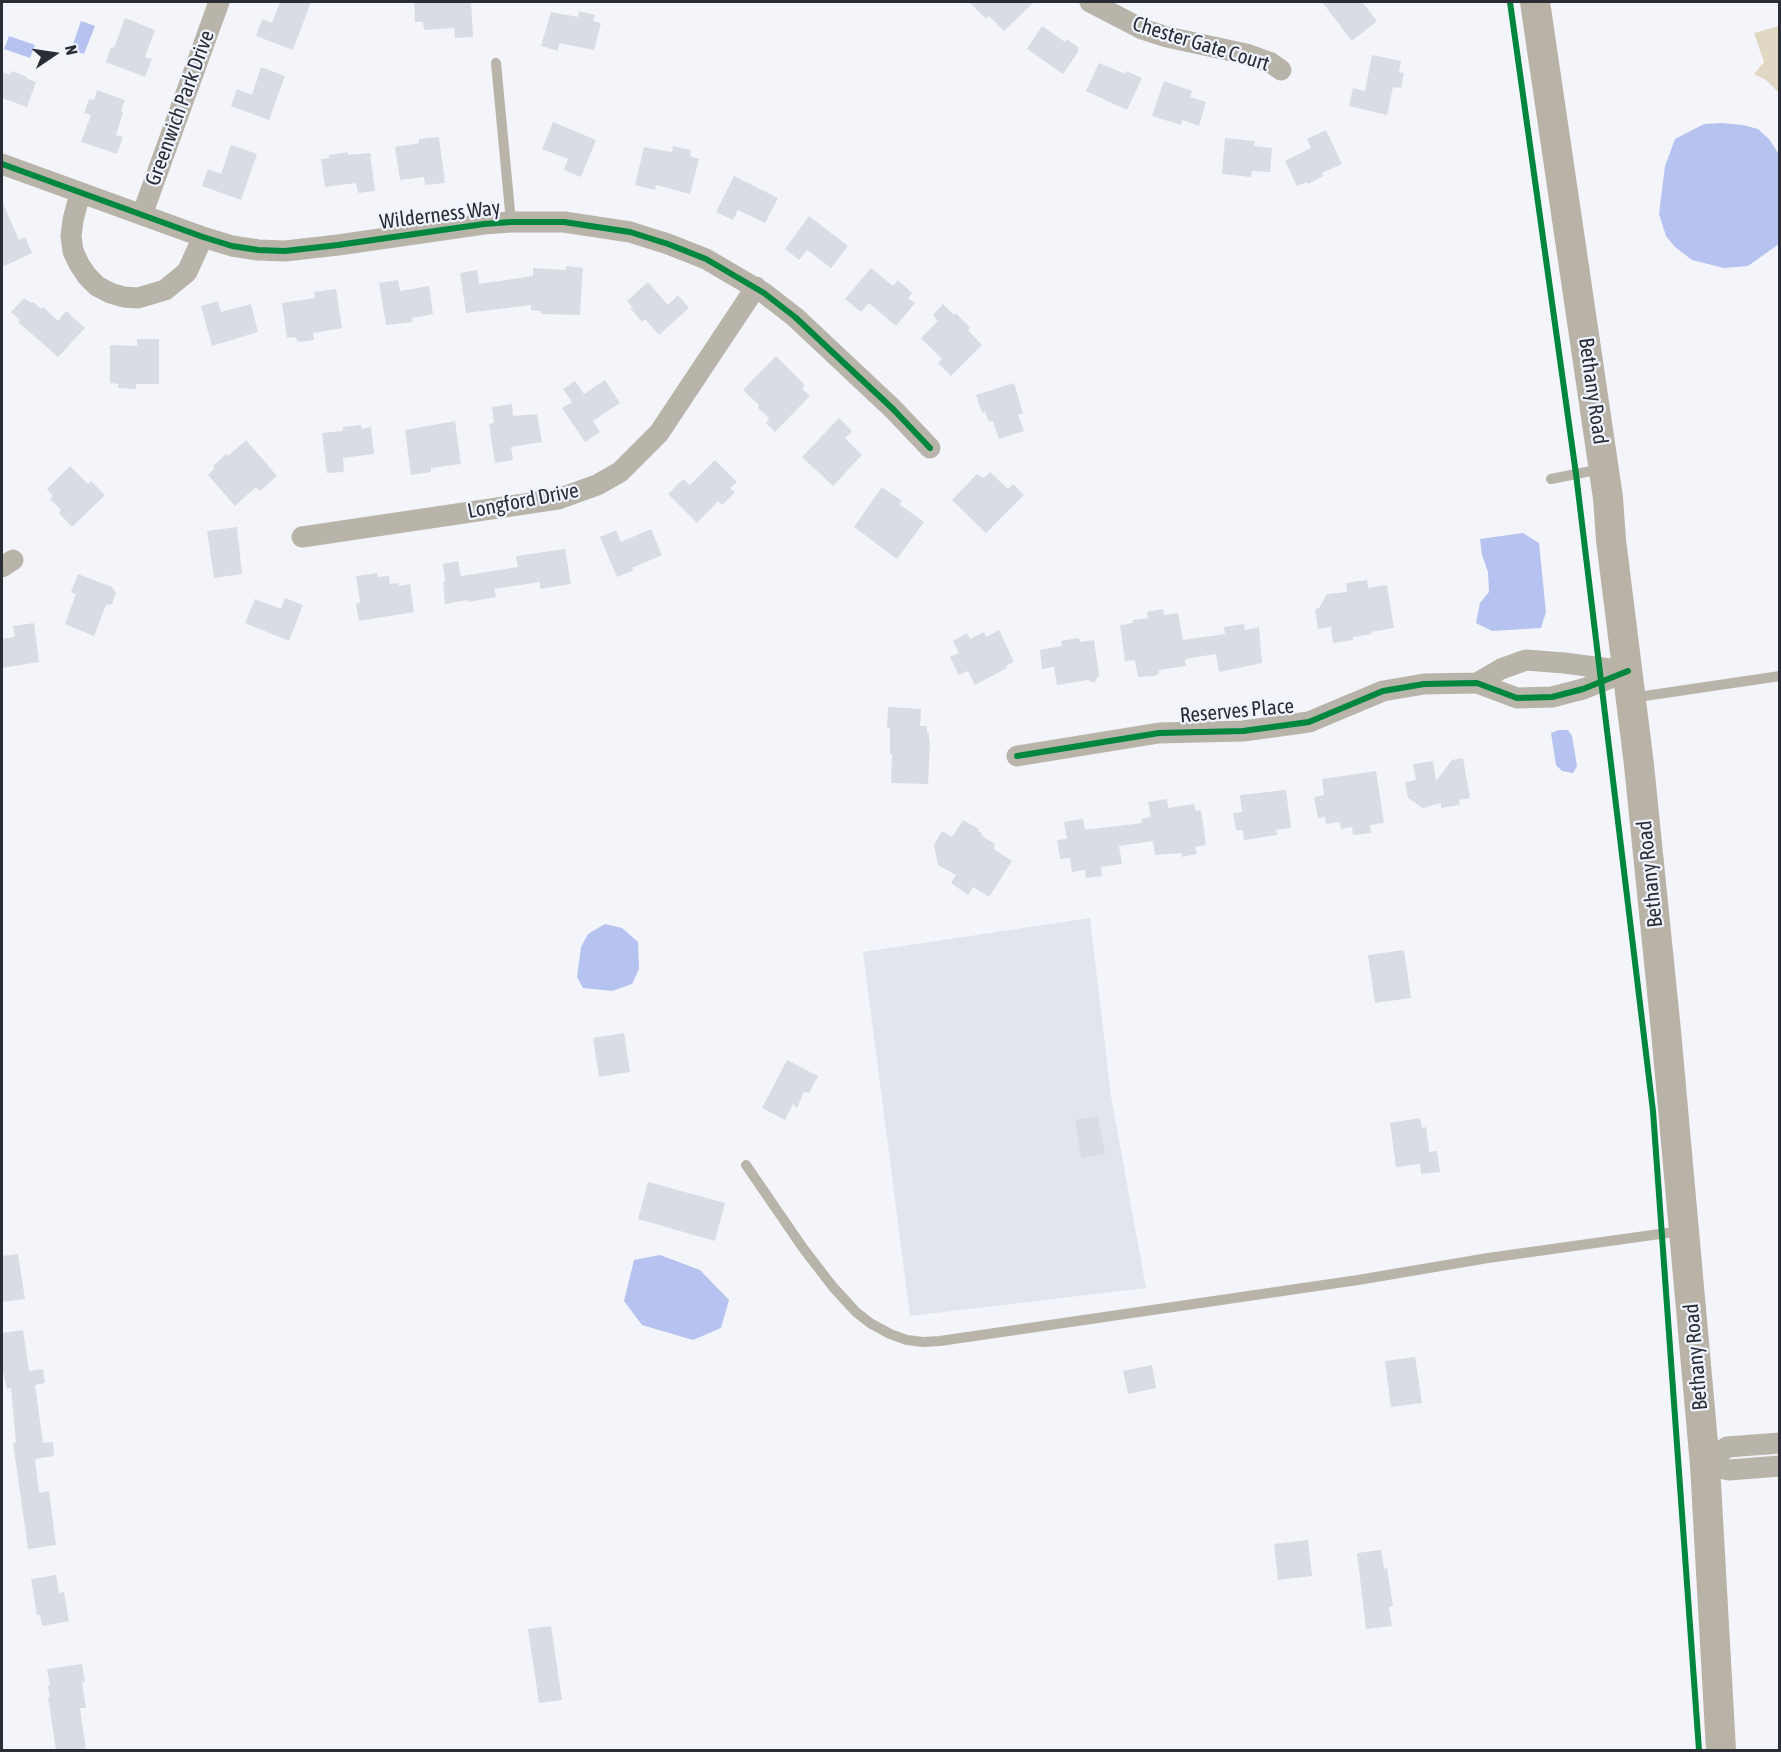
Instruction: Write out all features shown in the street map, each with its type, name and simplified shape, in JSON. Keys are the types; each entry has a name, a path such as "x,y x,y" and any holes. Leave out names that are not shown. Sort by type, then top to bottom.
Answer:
{"main road":[{"name":"Bethany Road","path":"1535,2 1604,469 1665,1015 1705,1465 1721,1750"}],"street":[{"name":"Greenwich Park Drive","path":"142,215 219,2"},
{"name":"Chester Gate Court","path":"1090,2 1142,29 1167,38 1246,54 1271,63 1281,70"},
{"name":"Wilderness Way","path":"2,164 203,237 232,246 258,250 285,251 511,222 564,222 630,232 706,259 756,287 795,317 893,409 930,448"},
{"path":"80,193 73,220 73,251 87,276 97,286 110,293 138,298 165,290 187,272 203,237"},
{"name":"Longford Drive","path":"302,537 558,499 597,486 620,472 659,433 756,287"},
{"name":"Reserves Place","path":"1477,683 1501,669 1526,660 1564,663 1629,684"},
{"name":"Reserves Place","path":"1017,756 1160,733 1243,730 1309,722 1383,691 1424,684 1477,683 1517,698 1552,697 1583,689 1629,684"},
{"path":"1705,1465 1727,1447 1779,1443"},
{"path":"1705,1465 1729,1470 1779,1466"}],"lane":[{"path":"496,63 511,222"},
{"path":"1551,479 1604,469"},
{"path":"1629,684 1779,676"},
{"path":"746,1165 803,1248 856,1312 890,1334 907,1340 923,1342 1358,1280 1488,1258 1684,1230"}],"shaded area":[{"path":"1780,26 1779,93 1766,80 1754,74 1764,62 1754,33"},
{"path":"1090,918 1111,1096 1146,1288 910,1316 863,952"}],"water":[{"path":"81,21 95,26 84,54 71,50"},
{"path":"9,36 35,45 30,58 4,49"},
{"path":"1723,123 1758,129 1769,139 1780,156 1779,244 1748,266 1724,268 1692,260 1675,247 1666,236 1659,214 1665,166 1675,139 1704,124"},
{"path":"1523,533 1539,543 1546,612 1541,628 1492,631 1476,623 1480,603 1489,592 1488,572 1482,555 1480,539"},
{"path":"1568,730 1572,736 1577,766 1573,773 1562,771 1556,765 1551,733"},
{"path":"605,924 622,928 638,942 639,969 632,984 612,991 583,988 577,977 581,947 588,934"},
{"path":"660,1255 700,1270 729,1300 721,1328 693,1340 642,1325 624,1301 634,1260"}],"building":[{"path":"280,2 311,2 293,50 256,36 262,19 272,23"},
{"path":"414,2 471,2 473,37 455,38 454,28 424,30 423,22 415,22"},
{"path":"969,2 1034,2 1004,31 989,16 986,19"},
{"path":"1322,2 1362,2 1377,21 1352,41"},
{"path":"579,11 595,15 593,21 601,23 594,50 559,43 558,51 541,46 551,12 578,17"},
{"path":"125,18 155,30 145,57 152,59 145,77 106,62"},
{"path":"1042,26 1065,42 1067,39 1078,47 1078,52 1063,74 1027,49"},
{"path":"1372,55 1401,61 1399,72 1404,73 1401,88 1393,87 1387,115 1349,106 1353,88 1365,91"},
{"path":"1099,63 1125,74 1126,71 1142,78 1127,110 1086,91"},
{"path":"261,67 285,76 269,120 231,106 237,89 252,95"},
{"path":"12,71 36,82 27,107 2,98 2,72 10,75"},
{"path":"1164,81 1192,91 1190,97 1206,102 1199,126 1182,120 1181,125 1152,116"},
{"path":"97,90 125,100 116,135 123,137 117,154 81,142 91,115 84,113 89,99 94,100"},
{"path":"553,122 596,140 581,177 564,170 568,159 542,149"},
{"path":"1326,130 1342,164 1322,173 1323,176 1308,184 1307,182 1297,186 1285,161 1311,148 1307,139"},
{"path":"439,137 445,183 425,185 424,177 400,180 395,147 419,143 419,139"},
{"path":"1225,138 1255,141 1254,146 1272,148 1270,172 1252,171 1251,177 1222,174"},
{"path":"231,145 257,154 241,200 202,186 208,169 221,174"},
{"path":"673,146 691,150 690,156 699,159 690,194 656,185 655,190 635,185 644,147 672,152"},
{"path":"348,152 348,155 370,153 375,191 358,193 356,183 325,187 321,159 329,158 329,155"},
{"path":"734,176 778,198 765,223 738,210 733,220 716,212"},
{"path":"2,201 19,240 25,237 32,253 2,267"},
{"path":"809,216 848,246 831,268 807,250 799,260 785,249"},
{"path":"566,266 583,268 580,315 541,314 541,311 531,310 531,305 466,313 460,273 477,270 479,284 533,276 533,268 566,270"},
{"path":"871,268 893,286 898,280 912,293 908,298 915,303 896,326 869,303 861,312 845,299"},
{"path":"398,280 400,291 429,286 433,314 412,318 413,322 386,325 379,283"},
{"path":"648,282 668,305 678,295 689,308 659,335 645,319 642,322 627,301"},
{"path":"336,289 342,328 313,333 314,340 298,342 295,337 287,338 282,303 315,298 314,292"},
{"path":"24,298 41,309 43,307 58,321 66,311 85,328 58,357 18,322 20,320 11,312"},
{"path":"218,301 221,312 251,304 258,332 212,346 201,306"},
{"path":"943,304 954,315 956,313 982,345 951,376 938,363 942,359 921,338 938,321 933,315"},
{"path":"137,339 159,339 159,384 136,384 136,389 118,388 118,384 110,383 110,345 137,346"},
{"path":"776,356 805,385 802,389 810,396 775,432 766,423 769,418 743,390"},
{"path":"605,380 620,403 593,421 600,432 585,442 562,408 572,402 563,389 575,381 584,394"},
{"path":"1014,383 1023,413 1018,415 1024,431 999,439 993,421 989,422 985,412 982,413 976,395"},
{"path":"512,404 513,416 537,414 542,442 511,447 513,460 495,463 489,424 494,423 492,407"},
{"path":"839,418 852,431 845,438 862,455 833,486 802,457"},
{"path":"455,421 461,464 431,468 431,472 411,475 405,430"},
{"path":"361,425 362,429 371,427 374,454 343,458 344,472 327,473 322,433 343,431 343,427"},
{"path":"246,440 277,476 260,491 256,487 235,506 208,475 215,468 213,466 226,454 228,456"},
{"path":"715,460 737,482 730,488 735,492 722,505 718,501 697,523 668,494 683,479 690,485"},
{"path":"70,466 88,484 91,481 105,495 72,527 59,513 61,510 50,499 53,496 47,489"},
{"path":"990,472 1008,489 1013,484 1024,495 986,533 952,500 977,474 984,478"},
{"path":"882,487 902,501 899,504 924,522 897,559 854,527"},
{"path":"237,527 242,574 214,578 207,531"},
{"path":"651,529 662,555 617,577 600,537 616,530 621,542"},
{"path":"565,549 571,584 540,589 540,582 494,589 496,597 445,604 443,564 458,561 461,576 518,567 516,556"},
{"path":"377,573 378,577 389,576 390,584 399,583 399,586 410,584 414,612 359,621 356,604 360,602 356,576"},
{"path":"78,574 112,587 116,593 112,604 106,605 94,636 65,624 76,594 71,592"},
{"path":"1367,580 1368,588 1387,585 1394,628 1353,637 1353,640 1333,643 1331,627 1318,629 1315,609 1319,608 1327,594 1347,592 1346,583"},
{"path":"285,598 303,605 289,641 245,623 255,599 281,609"},
{"path":"1163,609 1164,615 1178,613 1183,640 1225,634 1224,627 1244,624 1245,630 1259,627 1262,663 1219,672 1216,654 1185,659 1186,666 1159,670 1159,674 1154,676 1138,677 1135,660 1125,661 1120,625 1148,618 1147,612"},
{"path":"34,623 39,662 2,668 2,639 15,637 13,626"},
{"path":"999,630 1014,662 975,685 968,671 959,675 950,657 959,653 953,641 967,633 970,639 984,632 986,637"},
{"path":"1079,638 1080,642 1094,640 1099,675 1094,683 1088,680 1057,685 1054,667 1042,669 1040,650 1062,646 1061,641"},
{"path":"888,707 921,709 920,726 927,726 930,740 928,784 891,783 892,754 890,754 890,728 887,728"},
{"path":"1463,758 1470,798 1459,800 1460,805 1441,808 1441,803 1423,808 1408,798 1405,782 1416,780 1413,764 1433,761 1436,781 1452,760"},
{"path":"1376,771 1384,823 1370,825 1371,833 1353,835 1352,827 1341,829 1340,822 1326,824 1325,817 1318,818 1314,797 1324,795 1322,779"},
{"path":"1286,790 1291,828 1276,830 1277,835 1244,840 1243,830 1236,830 1233,813 1242,812 1240,795"},
{"path":"1167,799 1168,808 1194,804 1196,811 1201,810 1206,845 1195,847 1197,854 1182,857 1181,853 1155,855 1153,841 1119,846 1122,864 1101,867 1102,876 1086,878 1085,870 1072,872 1070,858 1060,859 1057,840 1067,839 1064,822 1083,819 1085,829 1142,823 1141,819 1151,817 1148,802"},
{"path":"963,820 979,829 981,835 995,844 994,849 1012,861 989,897 973,887 968,895 951,883 956,875 938,865 934,845 942,831 952,837"},
{"path":"1404,950 1411,998 1375,1003 1368,955"},
{"path":"624,1033 630,1072 599,1077 593,1038"},
{"path":"787,1060 818,1076 809,1093 804,1092 797,1108 793,1104 785,1120 762,1108"},
{"path":"1098,1116 1105,1154 1081,1158 1075,1120"},
{"path":"1420,1118 1422,1128 1426,1127 1429,1152 1437,1151 1440,1172 1421,1174 1420,1164 1396,1167 1390,1123"},
{"path":"648,1182 725,1203 715,1241 638,1219"},
{"path":"18,1254 25,1299 2,1302 2,1256"},
{"path":"23,1330 29,1371 43,1369 45,1383 35,1385 43,1443 53,1442 54,1456 35,1459 39,1493 49,1491 56,1545 28,1549 13,1443 16,1443 11,1388 7,1389 2,1368 2,1333"},
{"path":"1415,1357 1422,1403 1391,1407 1385,1361"},
{"path":"1152,1365 1156,1388 1128,1394 1123,1371"},
{"path":"1308,1540 1312,1576 1278,1580 1274,1544"},
{"path":"1381,1550 1384,1569 1387,1568 1393,1606 1389,1607 1392,1626 1366,1629 1357,1553"},
{"path":"56,1575 59,1593 64,1592 69,1621 42,1626 40,1615 37,1615 31,1579"},
{"path":"551,1626 562,1700 539,1703 528,1629"},
{"path":"82,1664 86,1708 80,1708 86,1750 56,1750 48,1697 50,1697 48,1686 50,1685 47,1669"}],"cycle path":[{"path":"1510,2 1576,474 1653,1111 1699,1750"},
{"path":"2,164 203,237 232,246 258,250 285,251 511,222 564,222 630,232 706,259 764,293 795,317 893,409 930,448"},
{"path":"1017,756 1159,733 1243,731 1309,722 1383,691 1424,684 1477,683 1517,698 1552,697 1583,689 1628,671"}]}
